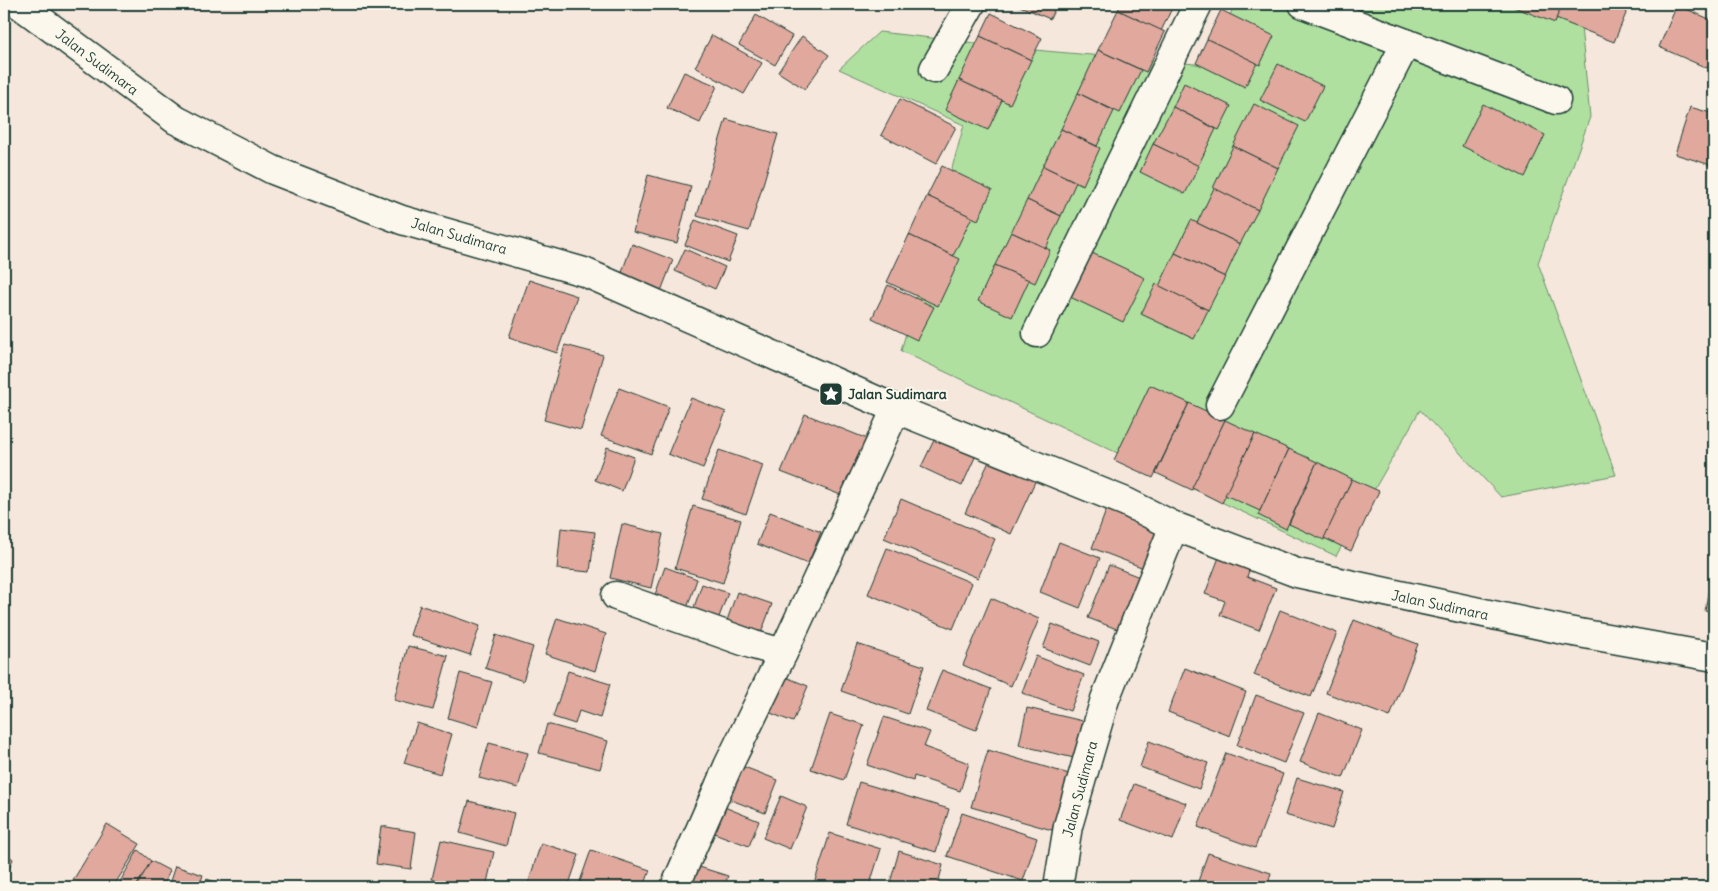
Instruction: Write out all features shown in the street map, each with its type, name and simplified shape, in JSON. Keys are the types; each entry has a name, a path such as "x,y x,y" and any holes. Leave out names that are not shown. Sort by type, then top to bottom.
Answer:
{"street":[{"name":"Jalan Sudimara","path":"19,4 176,120 272,170 402,220 584,272 896,409 1126,502 1174,526 1298,573 1558,629 1714,657"},
{"path":"934,70 971,4"},
{"path":"1037,333 1198,4"},
{"path":"1303,4 1556,100"},
{"path":"1220,405 1406,43"},
{"path":"675,887 728,766 783,653 896,409"},
{"name":"Jalan Sudimara","path":"1058,887 1068,826 1105,699 1174,526"},
{"path":"616,596 754,645 783,653"}],"green space":[{"path":"1235,4 1574,4 1579,7 1590,117 1538,263 1616,475 1501,497 1420,410 1336,556 901,351 964,125 839,69 879,32 1045,51 1207,65"}],"building":[{"path":"1015,4 1057,4 1050,19"},
{"path":"1121,4 1174,4 1161,31 1118,10"},
{"path":"1506,4 1562,4 1555,23"},
{"path":"1562,4 1630,4 1614,42 1556,19"},
{"path":"1677,5 1714,21 1714,52 1707,68 1659,47"},
{"path":"1118,10 1165,32 1146,72 1098,50"},
{"path":"1221,10 1274,36 1260,65 1207,39"},
{"path":"991,13 1042,38 1031,60 980,36"},
{"path":"756,15 792,36 775,65 739,45"},
{"path":"712,35 762,63 744,94 695,67"},
{"path":"802,36 829,55 805,89 778,72"},
{"path":"980,36 1031,60 1010,104 959,80"},
{"path":"1207,39 1257,63 1245,87 1196,63"},
{"path":"1098,50 1141,70 1120,113 1078,93"},
{"path":"1278,64 1323,86 1305,122 1260,100"},
{"path":"684,72 717,86 700,123 667,108"},
{"path":"959,80 1002,100 988,130 945,110"},
{"path":"1184,83 1231,106 1219,130 1173,107"},
{"path":"1078,93 1114,111 1097,146 1061,129"},
{"path":"900,99 956,127 936,164 881,135"},
{"path":"1254,104 1299,126 1278,168 1233,146"},
{"path":"1483,104 1545,135 1525,177 1462,146"},
{"path":"1173,107 1216,129 1198,166 1153,144"},
{"path":"1690,107 1714,114 1714,166 1675,154"},
{"path":"726,119 778,134 749,231 697,216"},
{"path":"1061,129 1100,148 1083,185 1043,166"},
{"path":"1153,144 1199,166 1185,194 1140,172"},
{"path":"1233,146 1278,168 1258,210 1213,188"},
{"path":"942,166 992,190 978,220 927,196"},
{"path":"1043,166 1076,182 1061,216 1027,200"},
{"path":"648,175 691,186 677,243 633,232"},
{"path":"1214,188 1258,210 1240,244 1197,223"},
{"path":"927,196 972,217 953,256 909,235"},
{"path":"1027,200 1061,216 1046,248 1011,232"},
{"path":"695,220 738,236 728,262 685,245"},
{"path":"1191,220 1240,244 1225,277 1175,253"},
{"path":"1011,232 1050,250 1035,283 995,265"},
{"path":"909,235 960,259 938,306 887,282"},
{"path":"632,244 673,260 661,291 621,275"},
{"path":"685,249 725,267 715,289 675,271"},
{"path":"1092,253 1145,278 1123,322 1070,297"},
{"path":"1175,253 1225,277 1208,310 1159,286"},
{"path":"995,265 1029,280 1012,317 978,301"},
{"path":"529,280 577,296 557,353 509,337"},
{"path":"1156,284 1208,310 1194,339 1141,314"},
{"path":"888,285 934,307 917,340 872,318"},
{"path":"1714,292 1714,308 1709,306"},
{"path":"565,345 603,355 581,430 544,420"},
{"path":"1150,385 1189,403 1153,478 1114,460"},
{"path":"619,388 669,407 651,454 601,436"},
{"path":"691,398 726,412 703,468 668,454"},
{"path":"1189,403 1225,420 1192,490 1156,473"},
{"path":"805,414 870,440 846,497 781,472"},
{"path":"1225,420 1255,434 1222,503 1192,488"},
{"path":"1255,434 1289,449 1260,511 1225,495"},
{"path":"936,436 976,455 962,486 921,467"},
{"path":"607,447 634,457 622,491 595,480"},
{"path":"1289,449 1317,462 1286,529 1258,515"},
{"path":"719,450 763,465 746,514 702,499"},
{"path":"994,451 1039,473 1011,534 965,513"},
{"path":"1317,462 1352,479 1324,540 1289,524"},
{"path":"1352,479 1379,491 1351,551 1324,538"},
{"path":"901,499 995,539 978,578 884,538"},
{"path":"693,506 741,520 723,583 675,568"},
{"path":"1107,508 1165,530 1149,570 1092,548"},
{"path":"770,512 821,532 808,564 757,544"},
{"path":"622,524 663,534 651,588 610,578"},
{"path":"561,528 595,532 590,572 557,569"},
{"path":"1059,542 1100,558 1080,608 1040,592"},
{"path":"887,548 972,583 953,629 868,594"},
{"path":"1221,552 1251,564 1247,577 1276,588 1259,630 1220,615 1225,601 1205,594"},
{"path":"1109,565 1142,578 1122,631 1088,618"},
{"path":"665,567 697,579 685,614 652,603"},
{"path":"702,584 728,593 716,625 691,616"},
{"path":"1709,588 1714,589 1714,613 1705,611"},
{"path":"737,592 772,604 758,641 724,629"},
{"path":"991,598 1039,619 1011,686 963,665"},
{"path":"420,605 480,626 470,655 410,635"},
{"path":"1280,610 1337,633 1311,697 1254,675"},
{"path":"557,618 606,634 595,671 545,654"},
{"path":"1354,620 1418,644 1390,717 1326,693"},
{"path":"1052,624 1099,642 1090,666 1043,648"},
{"path":"496,635 533,647 523,681 485,668"},
{"path":"857,644 924,666 908,714 841,691"},
{"path":"408,646 448,656 433,710 394,700"},
{"path":"1036,656 1084,675 1070,711 1022,693"},
{"path":"1185,668 1246,692 1230,736 1168,712"},
{"path":"942,670 991,689 976,730 926,711"},
{"path":"568,671 610,684 600,718 579,711 575,724 553,717"},
{"path":"460,673 492,682 478,727 448,718"},
{"path":"778,674 808,686 793,722 763,710"},
{"path":"1256,695 1304,713 1284,763 1237,745"},
{"path":"1027,708 1083,721 1074,758 1019,745"},
{"path":"1319,713 1362,730 1343,778 1300,762"},
{"path":"830,714 864,725 844,780 811,769"},
{"path":"884,717 930,732 924,747 969,763 960,791 914,776 913,781 867,765"},
{"path":"417,723 452,734 440,774 404,763"},
{"path":"547,724 608,741 600,769 539,753"},
{"path":"1149,741 1208,763 1199,789 1140,767"},
{"path":"489,743 528,753 518,788 479,778"},
{"path":"988,750 1069,774 1052,830 971,807"},
{"path":"1226,753 1283,774 1255,848 1198,827"},
{"path":"739,765 778,780 765,813 726,798"},
{"path":"1297,778 1344,792 1332,829 1285,815"},
{"path":"859,782 949,809 936,852 846,824"},
{"path":"1134,784 1186,803 1173,840 1120,820"},
{"path":"781,796 807,807 790,849 763,838"},
{"path":"469,801 514,813 506,846 460,833"},
{"path":"717,804 759,821 749,846 706,830"},
{"path":"962,813 1037,838 1023,881 947,856"},
{"path":"107,824 140,844 113,887 69,887"},
{"path":"381,826 416,832 411,869 376,864"},
{"path":"830,833 881,849 869,887 813,887"},
{"path":"441,840 494,852 486,887 466,887 432,879"},
{"path":"541,843 579,855 568,887 527,887"},
{"path":"138,850 151,861 136,887 117,887"},
{"path":"591,850 650,870 644,887 578,887"},
{"path":"899,851 943,865 937,887 902,887 890,883"},
{"path":"4,852 13,859 4,880"},
{"path":"1208,853 1271,873 1268,884 1277,887 1196,887"},
{"path":"151,861 170,871 162,887 136,887"},
{"path":"693,865 728,876 724,887 686,887"},
{"path":"175,866 203,875 199,887 168,887"},
{"path":"207,879 229,887 203,887"},
{"path":"1617,879 1637,887 1613,887"},
{"path":"297,883 343,885 343,887 297,887"},
{"path":"890,883 902,887 888,887"}],"place":[{"name":"Jalan Sudimara","path":"831,394"}]}
